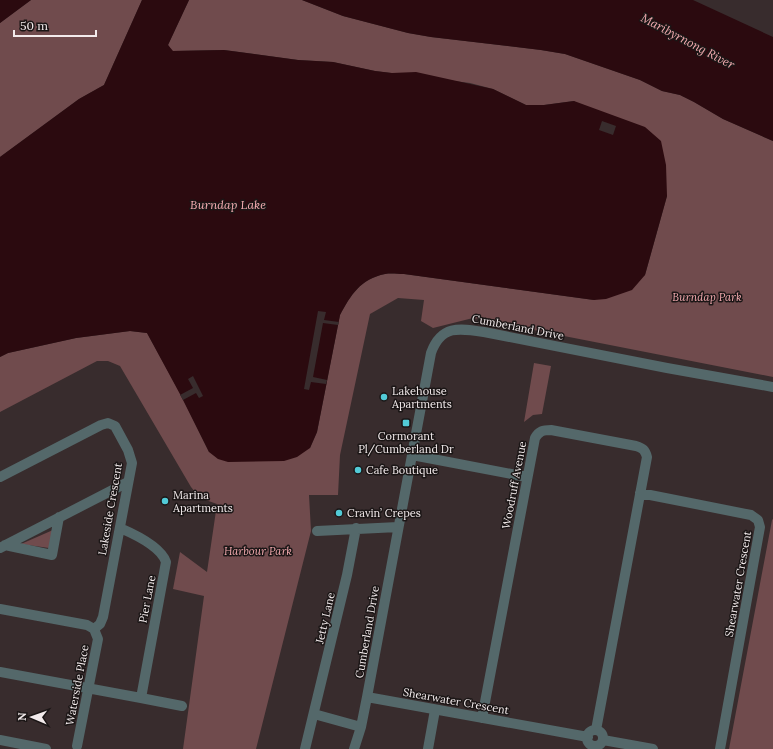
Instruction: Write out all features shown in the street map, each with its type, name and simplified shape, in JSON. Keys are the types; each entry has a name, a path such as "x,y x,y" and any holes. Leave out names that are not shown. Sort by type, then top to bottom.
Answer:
{"street":[{"name":"Cumberland Drive","path":"354,749 361,727 367,697 431,353 435,343 443,334 452,330 463,329 484,332 666,368 773,387"},
{"name":"Lakeside Crescent","path":"0,477 101,425 108,423 115,426 128,450 132,463 103,617 100,624 94,629"},
{"name":"Woodruff Avenue","path":"482,718 535,438 538,433 551,430 642,448 646,451 647,457 596,730"},
{"path":"412,455 527,477"},
{"path":"3,547 128,482"},
{"name":"Shearwater Crescent","path":"640,493 752,515 758,520 760,527 720,749"},
{"path":"3,547 52,554 59,517"},
{"path":"317,531 398,527"},
{"name":"Pier Lane","path":"120,528 137,536 160,552 166,562 141,698"},
{"name":"Jetty Lane","path":"305,749 346,582 356,528"},
{"path":"0,608 87,625 94,629"},
{"name":"Waterside Place","path":"76,748 98,639 94,629"},
{"path":"0,672 182,706"},
{"name":"Shearwater Crescent","path":"367,697 588,737"},
{"path":"428,749 435,710"},
{"path":"314,714 361,727"},
{"path":"596,730 601,733 603,740 600,744 594,747 589,743 588,737 590,732 596,730"},
{"path":"0,740 14,746 46,749"},
{"path":"603,740 653,749"}],"green space":[{"path":"31,0 142,0 104,85 79,99 0,157 0,23"},
{"path":"189,0 302,0 343,16 408,33 565,54 640,80 662,91 680,95 723,119 773,141 773,377 473,318 433,328 421,321 424,300 398,298 370,314 340,455 338,495 309,495 311,531 256,749 183,749 204,596 173,589 180,552 207,572 217,504 200,498 191,487 120,366 108,361 97,361 0,412 0,357 8,353 76,338 130,331 147,333 180,393 209,452 310,448 317,432 340,315 352,295 363,284 376,276 385,274 404,274 594,300 645,275 667,196 574,101 544,105 526,105 493,89 470,83 375,71 333,62 298,60 224,50 172,51 168,45"},
{"path":"534,363 551,366 542,414 533,415 524,422"},
{"path":"773,519 773,749 729,749 772,520"},
{"path":"53,530 49,548 21,544"}],"water":[{"path":"0,0 31,0 0,23"},
{"name":"Burndap Lake","path":"142,0 189,0 168,45 173,51 224,50 298,60 333,62 392,73 416,72 493,89 526,105 544,105 574,101 645,127 661,141 666,165 667,196 645,275 632,290 606,299 594,300 404,274 385,274 376,276 357,289 340,315 317,432 310,448 297,457 284,461 228,462 218,459 209,452 147,333 130,331 76,338 8,353 0,357 0,157 79,99 104,85"},
{"name":"Maribyrnong River","path":"302,0 693,0 773,37 773,141 723,119 680,95 662,91 640,80 565,54 408,33 343,16"}],"pier":[{"path":"602,121 616,126 613,135 599,130"},
{"path":"318,311 326,312 324,320 339,322 338,325 323,323 313,377 327,380 326,384 311,382 309,390 304,389"},
{"path":"193,376 203,396 199,398 196,393 183,400 180,395 193,388 188,379"}],"place":[{"name":"Lakehouse Apartments","path":"384,397"},
{"name":"Cormorant Pl/Cumberland Dr","path":"406,423"},
{"name":"Cafe Boutique","path":"358,470"},
{"name":"Marina Apartments","path":"165,501"},
{"name":"Cravin’ Crepes","path":"339,513"}],"park label":[{"name":"Burndap Park","path":"707,297"},
{"name":"Harbour Park","path":"258,551"}]}
